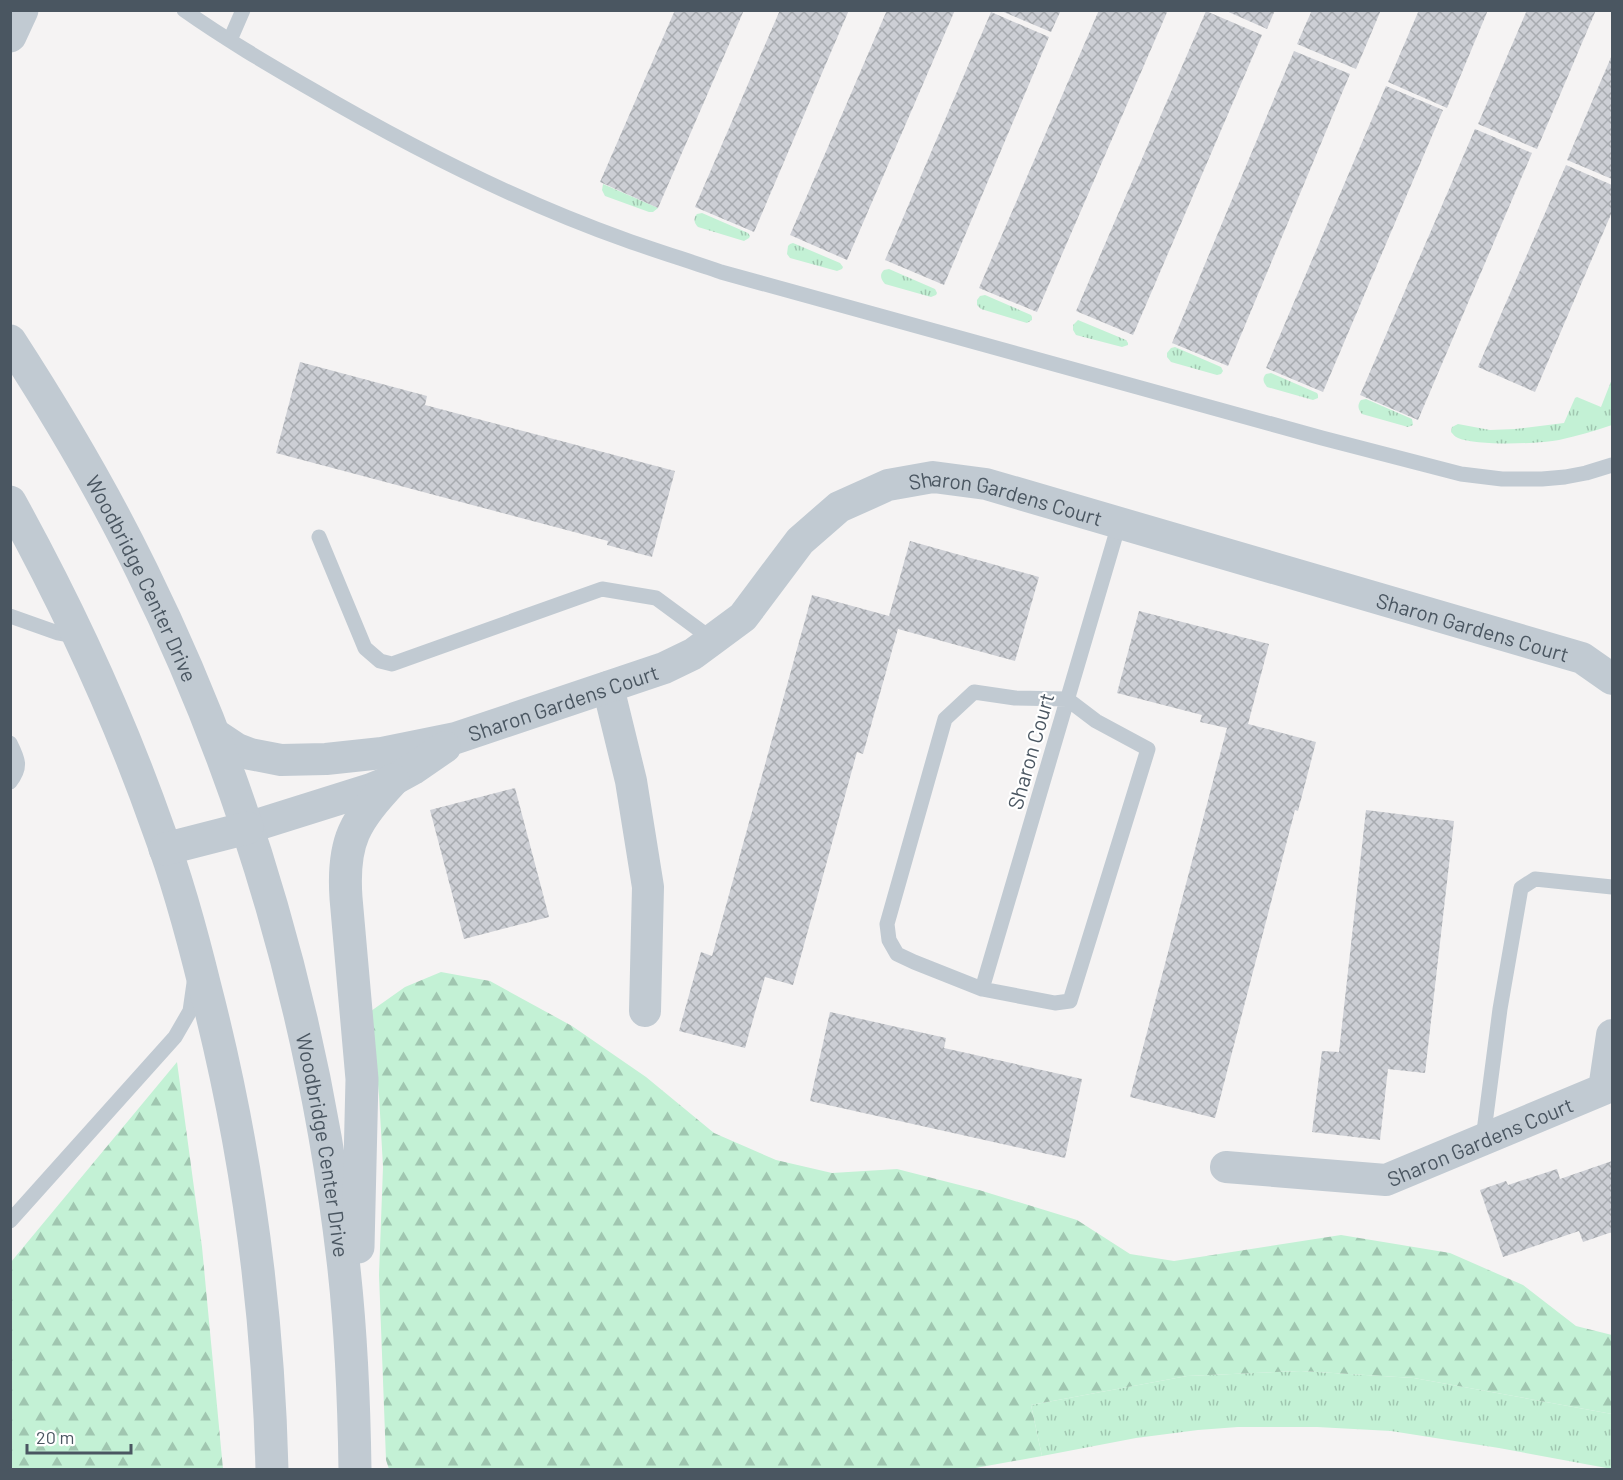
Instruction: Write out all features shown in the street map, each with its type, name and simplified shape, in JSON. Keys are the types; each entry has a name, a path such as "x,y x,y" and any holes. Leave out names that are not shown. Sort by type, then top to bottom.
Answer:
{"street":[{"path":"10,36 22,10"},
{"name":"Woodbridge Center Drive","path":"10,341 115,518 168,625 213,733 247,828 283,948 301,1020 326,1142 344,1261 350,1325 357,1461"},
{"name":"Sharon Gardens Court","path":"213,733 250,754 281,760 302,761 382,753 456,738 656,671 693,654 743,617 800,541 839,507 888,485 933,477 986,484 1582,658 1612,679"},
{"path":"10,502 79,637 136,768 194,941 224,1061 246,1175 262,1309 272,1470"},
{"path":"608,687 631,781 648,887 645,1011"},
{"name":"Sharon Gardens Court","path":"247,828 348,797 393,780 413,769 456,738"},
{"path":"353,1387 362,1079 345,871 349,844 354,830 371,804 393,780"},
{"path":"165,849 247,828"},
{"name":"Sharon Gardens Court","path":"1226,1167 1386,1180 1608,1087 1612,1035"}],"lane":[{"path":"184,10 230,40 389,134 476,177 545,208 626,240 750,281 1461,474 1502,479 1565,477 1612,465"},
{"path":"230,40 243,10"},
{"name":"Sharon Court","path":"982,989 1119,524"},
{"path":"319,537 365,648 380,661 392,664 602,589 656,598 713,640"},
{"path":"10,615 58,633 79,637"},
{"path":"974,692 1015,698 1067,699 1096,721 1148,749 1070,1001 1055,1003 982,989 897,954 889,939 887,924 945,719 974,692"},
{"path":"10,743 17,757 19,769 10,782"},
{"path":"1483,1139 1500,1010 1521,888 1535,879 1612,887"},
{"path":"10,1221 179,1031 190,1011 194,994 194,941"}],"green space":[{"path":"603,184 658,208 649,212 605,196 602,190"},
{"path":"702,213 748,233 749,238 744,241 698,227 695,217"},
{"path":"793,243 840,263 842,269 837,271 790,258 787,254 788,246"},
{"path":"889,269 935,289 936,295 931,297 885,284 881,274 884,270"},
{"path":"985,295 1031,315 1032,320 1027,323 981,309 977,305 977,300 980,296"},
{"path":"1078,320 1126,340 1128,345 1122,347 1076,335 1073,325"},
{"path":"1175,347 1221,367 1223,371 1217,375 1171,362 1167,353"},
{"path":"1271,373 1317,393 1318,398 1313,400 1267,387 1264,377"},
{"path":"1612,379 1612,425 1606,427 1559,440 1523,443 1467,441 1451,432 1452,427 1458,424 1490,430 1564,423 1577,397 1601,407"},
{"path":"1366,399 1412,419 1413,425 1408,427 1362,414 1359,404 1361,400"},
{"path":"441,972 490,981 572,1026 646,1077 714,1133 776,1160 832,1173 897,1169 979,1190 1077,1220 1130,1254 1174,1261 1341,1235 1450,1253 1523,1285 1576,1326 1612,1335 1612,1414 1414,1378 1301,1371 1187,1376 1031,1405 1042,1456 970,1469 389,1469 386,1460 379,1275 383,1167 371,1011 405,987"},
{"path":"177,1062 202,1247 223,1469 11,1469 11,1262"},
{"path":"1301,1371 1414,1378 1612,1414 1612,1469 1391,1431 1317,1427 1238,1427 1198,1430 1136,1438 1042,1456 1031,1405 1187,1376"}],"building":[{"path":"675,10 744,10 658,208 600,182"},
{"path":"780,10 849,10 754,232 695,207"},
{"path":"887,10 955,10 847,260 790,235"},
{"path":"999,10 1061,10 1051,32"},
{"path":"1099,10 1168,10 1037,312 979,288"},
{"path":"1224,10 1275,10 1267,29"},
{"path":"1312,10 1381,10 1356,69 1297,44"},
{"path":"1419,10 1488,10 1447,108 1388,82"},
{"path":"1527,10 1596,10 1537,149 1478,124"},
{"path":"1206,11 1262,35 1133,335 1076,311"},
{"path":"991,12 1049,37 944,285 885,260"},
{"path":"1294,51 1350,74 1228,366 1172,343"},
{"path":"1612,55 1612,179 1567,160"},
{"path":"1386,86 1443,110 1323,392 1266,368"},
{"path":"1475,129 1532,153 1418,420 1360,395"},
{"path":"1566,165 1612,185 1612,212 1535,392 1478,367"},
{"path":"300,362 427,396 425,405 675,471 652,557 607,545 608,541 276,453"},
{"path":"910,541 1039,577 1015,661 898,629 863,754 857,752 793,985 765,977 745,1048 679,1031 701,952 712,956 812,595 889,616"},
{"path":"1139,611 1269,644 1248,724 1316,742 1298,811 1295,810 1215,1118 1130,1097 1227,728 1200,722 1202,715 1117,693"},
{"path":"515,788 549,917 464,939 430,810"},
{"path":"1366,810 1454,821 1425,1073 1388,1069 1380,1140 1312,1132 1322,1051 1339,1052"},
{"path":"830,1012 946,1038 944,1048 1082,1079 1065,1158 810,1101"},
{"path":"1612,1161 1612,1232 1583,1242 1579,1231 1503,1257 1480,1190 1506,1181 1508,1185 1557,1169 1560,1179"}]}
